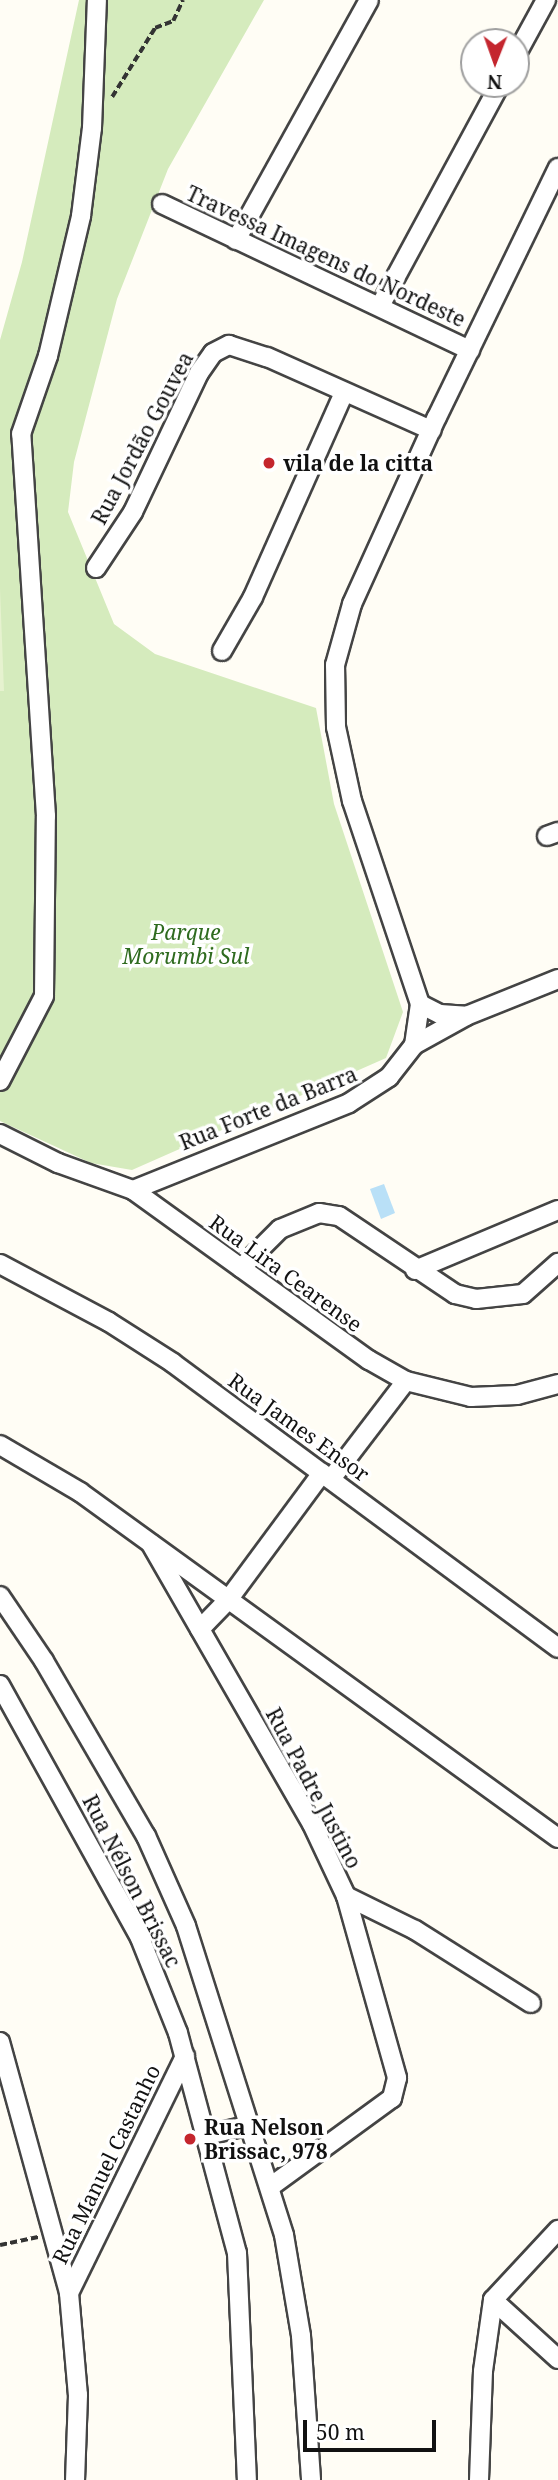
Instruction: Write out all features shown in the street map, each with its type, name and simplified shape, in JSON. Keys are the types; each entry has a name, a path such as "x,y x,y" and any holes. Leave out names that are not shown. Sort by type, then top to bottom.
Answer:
{"street":[{"path":"0,1081 44,996 46,816 21,434 48,356 81,216 92,128 97,0"},
{"path":"236,240 369,0"},
{"path":"530,29 546,0"},
{"path":"380,306 492,98"},
{"path":"414,1045 420,1004 352,801 336,727 335,665 352,604 430,430 558,168"},
{"name":"Travessa Imagens do Nordeste","path":"162,204 470,350"},
{"name":"Rua Jordão Gouvea","path":"96,568 133,512 213,353 229,345 244,348 430,430"},
{"path":"222,651 259,586 344,393"},
{"name":"Rua Forte da Barra","path":"133,1190 371,1092 414,1045 466,1016 558,979"},
{"path":"420,1004 440,1014 466,1016"},
{"name":"Rua Lira Cearense","path":"0,1134 58,1163 133,1190 369,1360 406,1381 471,1397 517,1395 558,1384"},
{"path":"415,1269 558,1210"},
{"path":"241,1268 280,1229 319,1213 339,1216 455,1294 489,1300 506,1299 536,1287 558,1263"},
{"name":"Rua James Ensor","path":"0,1264 109,1322 173,1363 558,1648"},
{"path":"200,1629 228,1600 406,1381"},
{"name":"Rua Padre Justino","path":"0,1445 80,1492 151,1544 312,1824 346,1896 397,2078 396,2092 270,2187"},
{"path":"151,1544 558,1838"},
{"path":"0,1596 44,1661 146,1836 186,1926 284,2235 301,2336 311,2480"},
{"name":"Rua Nélson Brissac","path":"0,1685 140,1938 185,2056 237,2253 247,2480"},
{"path":"346,1896 415,1930 531,2003"},
{"path":"0,2042 69,2293 78,2395 75,2480"},
{"name":"Rua Manuel Castanho","path":"69,2293 185,2056"},
{"path":"207,2135 251,2125"},
{"path":"480,2480 483,2371 493,2300 558,2230"},
{"path":"493,2300 558,2359"}],"path":[{"path":"92,128 155,29 173,21 183,0"},
{"path":"0,2245 54,2233"}],"green space":[{"name":"Parque Morumbi Sul","path":"79,0 264,0 168,169 117,299 74,462 68,512 114,624 155,654 316,708 334,804 403,1012 386,1058 132,1170 91,1163 0,1121 0,340 22,262"},
{"path":"0,589 4,691 0,691"}],"water":[{"path":"384,1184 395,1213 381,1219 370,1189"}],"place":[{"name":"vila de la citta","path":"269,463"},
{"name":"Rua Nelson Brissac, 978","path":"190,2139"}]}
